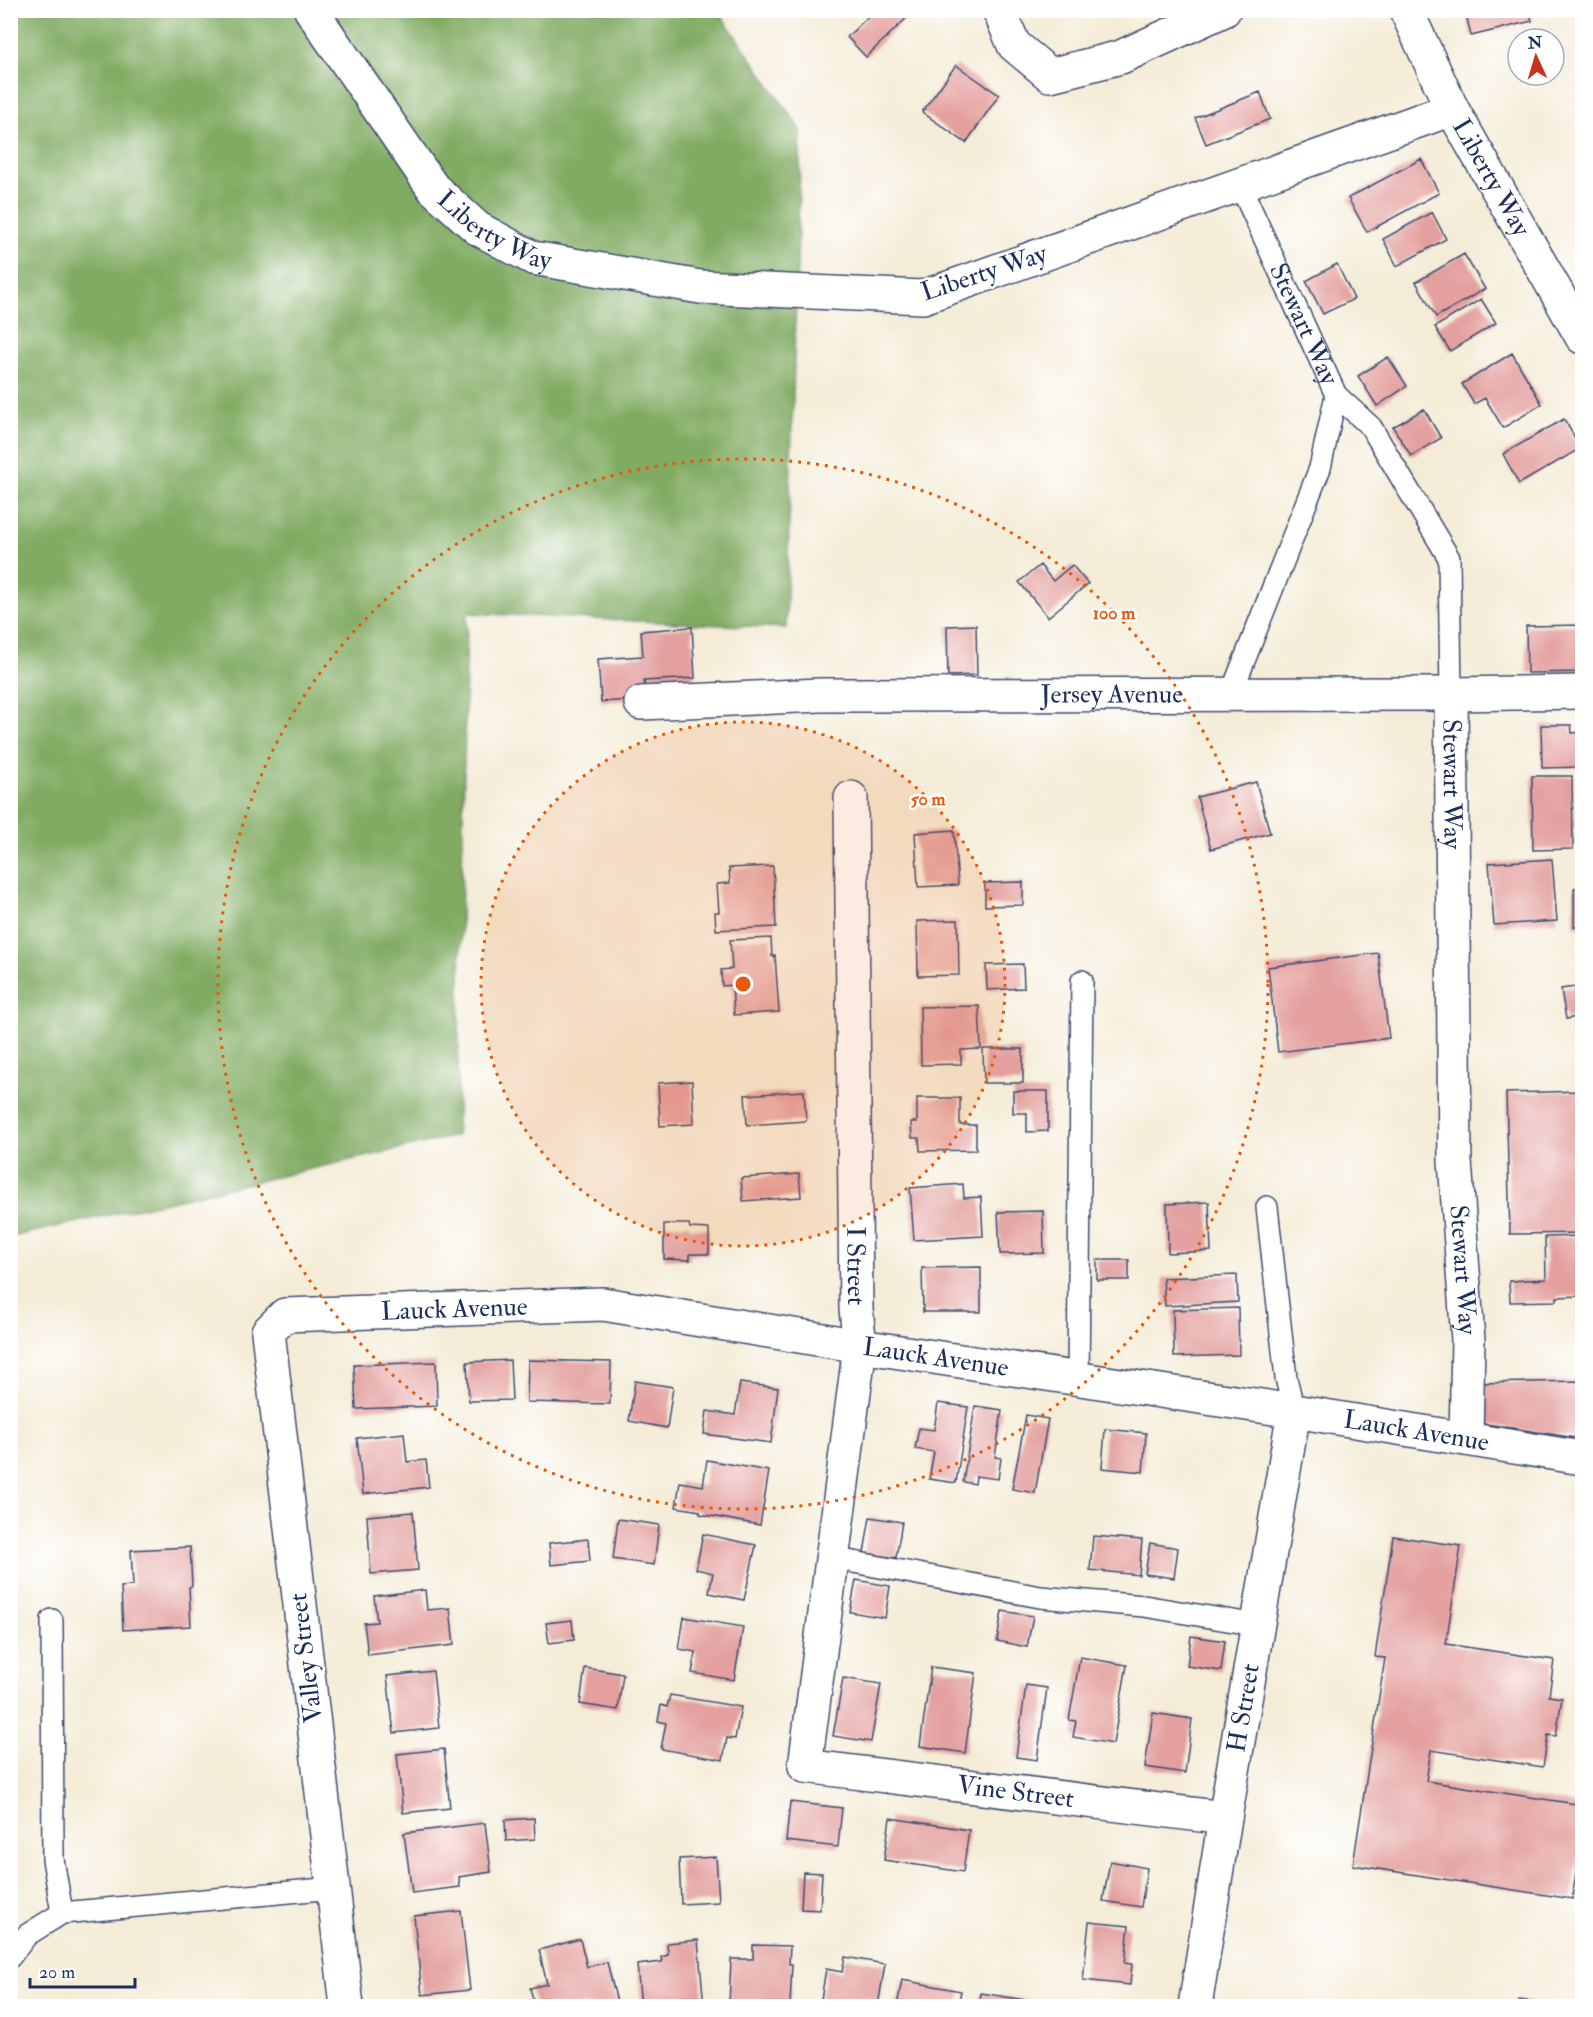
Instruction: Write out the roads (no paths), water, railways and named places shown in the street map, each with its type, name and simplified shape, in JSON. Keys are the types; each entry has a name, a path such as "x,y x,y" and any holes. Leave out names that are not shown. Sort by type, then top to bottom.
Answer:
{"street":[{"name":"Liberty Way","path":"311,10 433,188 477,228 532,258 700,287 923,297 1452,109 1582,337"},
{"path":"999,10 1014,45 1050,75 1121,57 1224,10"},
{"path":"1406,10 1452,109"},
{"name":"Jersey Avenue","path":"641,703 820,695 1582,692"},
{"name":"Stewart Way","path":"1451,694 1455,1161 1468,1340 1466,1439"},
{"name":"I Street","path":"805,1766 860,1346 856,1309 851,798"},
{"name":"Lauck Avenue","path":"285,1316 603,1304 1582,1458"},
{"name":"Valley Street","path":"285,1316 268,1332 347,2007"},
{"name":"H Street","path":"1195,2007 1294,1411"},
{"name":"Vine Street","path":"805,1766 1225,1818"}],"lane":[{"name":"Stewart Way","path":"1240,185 1336,395 1371,427 1449,558 1451,694"},
{"path":"1231,694 1320,468 1336,395"},
{"path":"1078,1379 1082,981"},
{"path":"1267,1207 1286,1378 1294,1411"},
{"path":"832,1558 1040,1597 1144,1606 1257,1625"},
{"path":"52,1620 53,1859 62,1913"},
{"path":"10,1957 27,1935 62,1913 333,1888"}]}
